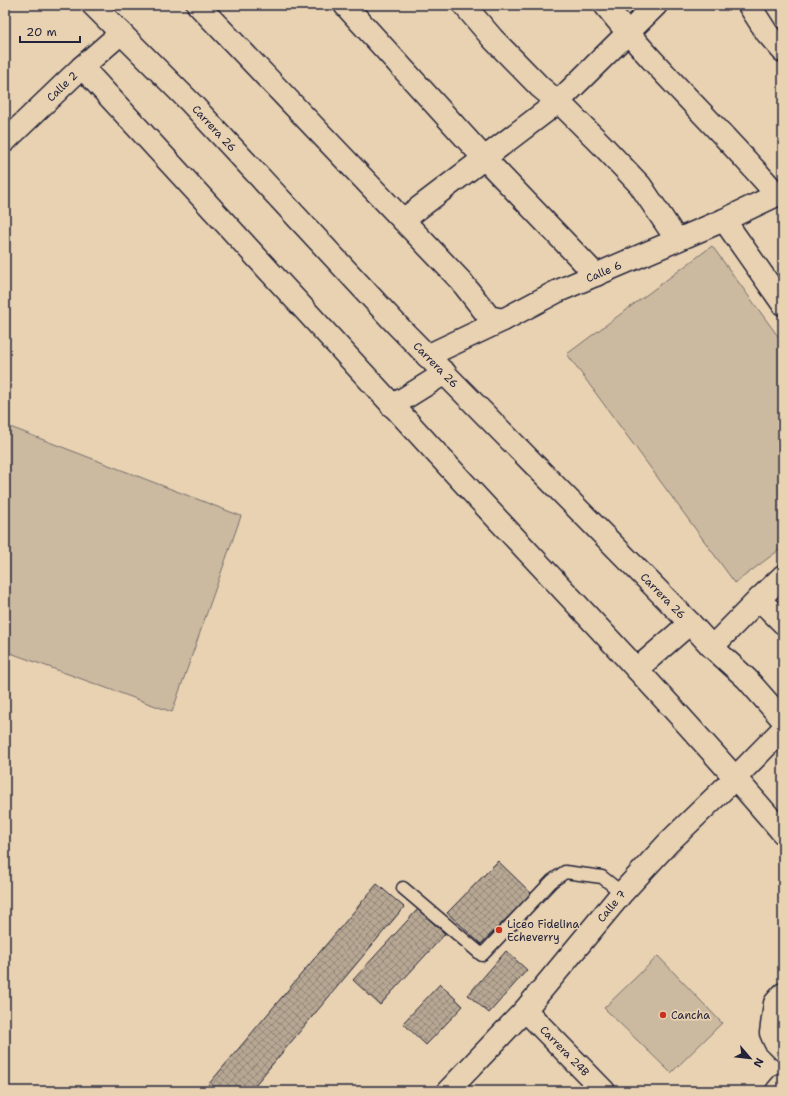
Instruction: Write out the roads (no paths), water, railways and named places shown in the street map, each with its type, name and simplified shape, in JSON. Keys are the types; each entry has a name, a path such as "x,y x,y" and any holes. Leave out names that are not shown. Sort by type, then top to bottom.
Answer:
{"street":[{"name":"Carrera 26","path":"93,5 191,103 397,325 712,647 747,679 783,720"},
{"path":"198,5 461,281 489,317 503,320"},
{"path":"345,5 484,158 596,275"},
{"path":"464,5 493,39 540,87 558,102 601,144 640,185 677,240"},
{"path":"605,5 628,34 780,193"},
{"path":"403,220 558,102 656,5"},
{"path":"748,5 767,33 783,51"},
{"name":"Calle 2","path":"5,142 82,67 121,33"},
{"path":"82,67 392,406 637,669 736,778 783,833"},
{"name":"Calle 6","path":"427,356 503,320 558,291 724,220 780,193"},
{"path":"724,220 783,304"},
{"path":"392,406 445,373"},
{"path":"712,647 783,576"},
{"path":"759,599 783,623"},
{"path":"637,669 690,623"},
{"name":"Calle 7","path":"449,1091 525,1010 622,892 669,842 736,778 783,729"},
{"path":"779,998 771,1033 775,1042 783,1050"},
{"name":"Carrera 24B","path":"525,1010 604,1091"},
{"path":"777,1091 783,1084"}],"lane":[{"path":"403,888 482,955 552,881 565,872 602,877 622,892"}],"place":[{"name":"Liceo Fidelina Echeverry","path":"499,930"},
{"name":"Cancha","path":"663,1015"}]}
